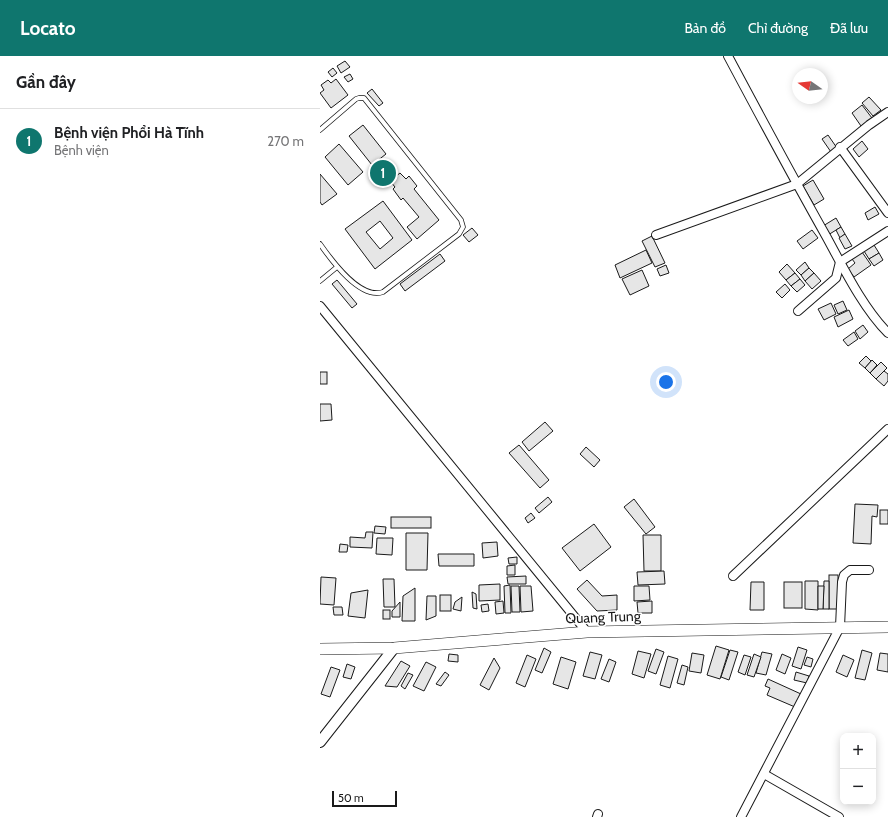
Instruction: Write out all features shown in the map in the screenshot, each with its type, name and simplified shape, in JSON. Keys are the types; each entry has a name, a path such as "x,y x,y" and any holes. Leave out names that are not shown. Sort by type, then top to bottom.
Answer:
{"main road":[{"name":"Quang Trung","path":"320,649 394,648 586,632 888,627"}],"street":[{"path":"728,56 840,262 878,323 888,333"},
{"path":"656,236 797,184 840,147 888,112"},
{"path":"840,147 888,213"},
{"path":"798,311 836,278 840,262 888,231"},
{"path":"320,306 586,632"},
{"path":"733,576 888,429"},
{"path":"741,817 840,627 842,582 844,575 850,570 870,570"},
{"path":"322,736 394,648"},
{"path":"764,774 839,817"}],"lane":[{"path":"320,130 356,99 364,98 462,223 462,230 459,234 383,292 376,293 365,290 337,267 320,244"},
{"path":"320,282 337,267"}],"building":[{"path":"345,61 350,67 341,73 337,66"},
{"path":"333,68 337,73 332,77 328,72"},
{"path":"350,74 353,79 348,82 344,77"},
{"path":"336,79 348,95 331,108 320,93 324,90 321,85 328,80 331,83"},
{"path":"372,89 383,103 379,106 367,93"},
{"path":"869,97 881,110 873,116 862,103"},
{"path":"862,105 872,118 861,126 852,113"},
{"path":"363,125 386,154 372,165 349,136"},
{"path":"828,135 837,148 831,152 822,139"},
{"path":"862,141 868,149 859,157 853,149"},
{"path":"339,144 363,172 348,185 325,157"},
{"path":"400,173 406,179 409,176 417,186 414,189 439,220 417,239 407,227 419,217 403,198 401,200 393,189 395,187 390,181"},
{"path":"320,174 337,194 322,205 320,202"},
{"path":"813,180 824,199 814,205 803,186"},
{"path":"383,201 412,240 375,269 345,229","holes":["380,221 393,238 380,249 366,232"]},
{"path":"875,207 879,214 868,220 865,213"},
{"path":"836,218 841,227 828,235 823,226"},
{"path":"841,227 845,234 840,238 836,230"},
{"path":"472,228 478,235 469,242 463,235"},
{"path":"812,230 818,238 803,249 797,241"},
{"path":"845,234 852,246 845,249 839,238"},
{"path":"652,236 665,263 655,267 642,241"},
{"path":"874,245 879,253 869,259 864,251"},
{"path":"646,250 652,263 620,278 615,265"},
{"path":"862,252 871,265 854,277 848,269 855,263 852,259"},
{"path":"879,253 883,260 874,266 869,259"},
{"path":"440,254 445,261 405,291 400,284"},
{"path":"805,262 809,268 801,275 796,270"},
{"path":"787,264 795,273 786,280 779,272"},
{"path":"666,265 669,273 660,276 657,269"},
{"path":"809,268 814,273 805,281 801,275"},
{"path":"642,270 649,286 630,295 622,279"},
{"path":"795,273 800,279 791,286 786,280"},
{"path":"814,273 821,281 812,289 805,281"},
{"path":"800,279 805,285 797,292 791,286"},
{"path":"337,280 357,304 352,308 332,284"},
{"path":"785,284 790,290 782,298 776,292"},
{"path":"843,301 847,310 838,314 834,305"},
{"path":"831,303 836,314 824,320 818,309"},
{"path":"849,310 853,319 838,327 834,317"},
{"path":"863,325 868,332 860,339 855,331"},
{"path":"854,332 858,339 848,346 843,340"},
{"path":"866,356 871,361 865,368 859,363"},
{"path":"872,360 877,365 870,373 865,368"},
{"path":"881,362 887,368 876,379 870,373"},
{"path":"884,371 888,374 888,381 884,386 876,379"},
{"path":"320,372 327,372 327,384 320,384"},
{"path":"320,404 331,404 332,420 320,421"},
{"path":"545,422 553,431 529,451 522,442"},
{"path":"519,445 549,480 540,488 509,453"},
{"path":"586,447 600,460 594,467 580,454"},
{"path":"548,497 552,502 539,513 535,508"},
{"path":"634,499 655,527 646,534 624,507"},
{"path":"855,504 878,505 877,517 872,516 871,544 853,543"},
{"path":"880,510 888,510 888,524 880,524"},
{"path":"531,513 535,518 528,523 525,518"},
{"path":"391,517 431,517 431,528 391,528"},
{"path":"594,524 611,547 580,571 562,548"},
{"path":"375,526 386,527 385,534 374,533"},
{"path":"366,532 373,532 372,548 350,547 350,537 365,538"},
{"path":"406,533 428,533 427,570 406,570"},
{"path":"643,535 661,535 661,571 644,571"},
{"path":"377,538 393,538 392,555 376,554"},
{"path":"497,542 498,556 483,558 482,543"},
{"path":"340,544 348,545 347,552 339,552"},
{"path":"438,554 474,554 474,566 439,566"},
{"path":"517,557 517,564 509,564 508,558"},
{"path":"515,565 515,575 507,575 507,566"},
{"path":"664,571 665,584 638,585 637,572"},
{"path":"829,575 838,575 838,609 829,609"},
{"path":"526,576 526,584 508,584 507,577"},
{"path":"321,577 336,578 334,605 320,604"},
{"path":"383,579 394,579 395,607 384,607"},
{"path":"587,580 602,596 617,595 617,610 597,611 577,589"},
{"path":"805,581 818,581 818,610 805,609"},
{"path":"824,581 829,581 829,609 823,609"},
{"path":"751,582 764,582 764,610 750,610"},
{"path":"784,582 802,582 802,608 784,608"},
{"path":"500,584 500,600 479,601 479,585"},
{"path":"510,585 511,613 505,613 504,586"},
{"path":"511,586 519,586 520,612 512,612"},
{"path":"520,586 531,586 533,611 521,612"},
{"path":"634,586 649,586 650,600 634,601"},
{"path":"818,586 824,586 823,609 818,609"},
{"path":"415,588 415,621 402,621 403,596"},
{"path":"368,590 365,618 348,616 351,593"},
{"path":"472,592 476,594 477,609 473,608"},
{"path":"440,595 451,595 451,611 440,611"},
{"path":"427,596 436,596 436,616 426,620"},
{"path":"462,597 461,611 453,609 455,602"},
{"path":"503,601 504,613 496,614 495,602"},
{"path":"652,601 652,613 638,613 637,602"},
{"path":"400,602 400,617 392,617 392,611"},
{"path":"488,604 489,611 482,612 481,605"},
{"path":"333,607 342,607 343,615 334,615"},
{"path":"383,610 390,610 390,619 383,619"},
{"path":"716,646 729,650 720,679 707,675"},
{"path":"798,647 807,650 801,669 792,666"},
{"path":"544,648 551,652 542,673 535,670"},
{"path":"656,649 664,652 656,674 648,671"},
{"path":"730,650 738,652 729,680 721,677"},
{"path":"862,650 872,653 865,680 855,678"},
{"path":"638,651 651,654 644,678 632,674"},
{"path":"590,652 602,655 595,679 583,676"},
{"path":"762,652 772,654 766,675 756,673"},
{"path":"692,653 704,655 701,673 689,671"},
{"path":"880,653 888,654 888,672 877,670"},
{"path":"449,654 458,655 458,662 448,661"},
{"path":"754,654 761,657 754,677 747,675"},
{"path":"782,654 791,658 785,674 776,670"},
{"path":"527,655 536,659 525,687 516,683"},
{"path":"744,655 751,657 745,675 738,672"},
{"path":"843,655 854,660 847,677 836,672"},
{"path":"668,656 678,659 670,688 660,685"},
{"path":"561,657 576,662 568,689 553,684"},
{"path":"807,657 813,659 811,667 804,665"},
{"path":"494,658 500,668 489,690 480,685"},
{"path":"609,659 616,662 609,682 601,679"},
{"path":"401,661 410,666 397,687 385,686"},
{"path":"426,662 436,667 424,691 413,686"},
{"path":"347,664 355,667 351,679 343,677"},
{"path":"682,665 688,667 684,685 677,683"},
{"path":"331,667 340,670 330,697 321,694"},
{"path":"445,672 449,675 441,686 436,684"},
{"path":"796,672 809,676 807,683 794,680"},
{"path":"408,673 413,675 405,689 401,686"},
{"path":"768,679 801,694 795,707 767,695 770,688 765,686"}],"place":[{"name":"Bệnh viện Phổi Hà Tĩnh","path":"383,173"}]}
